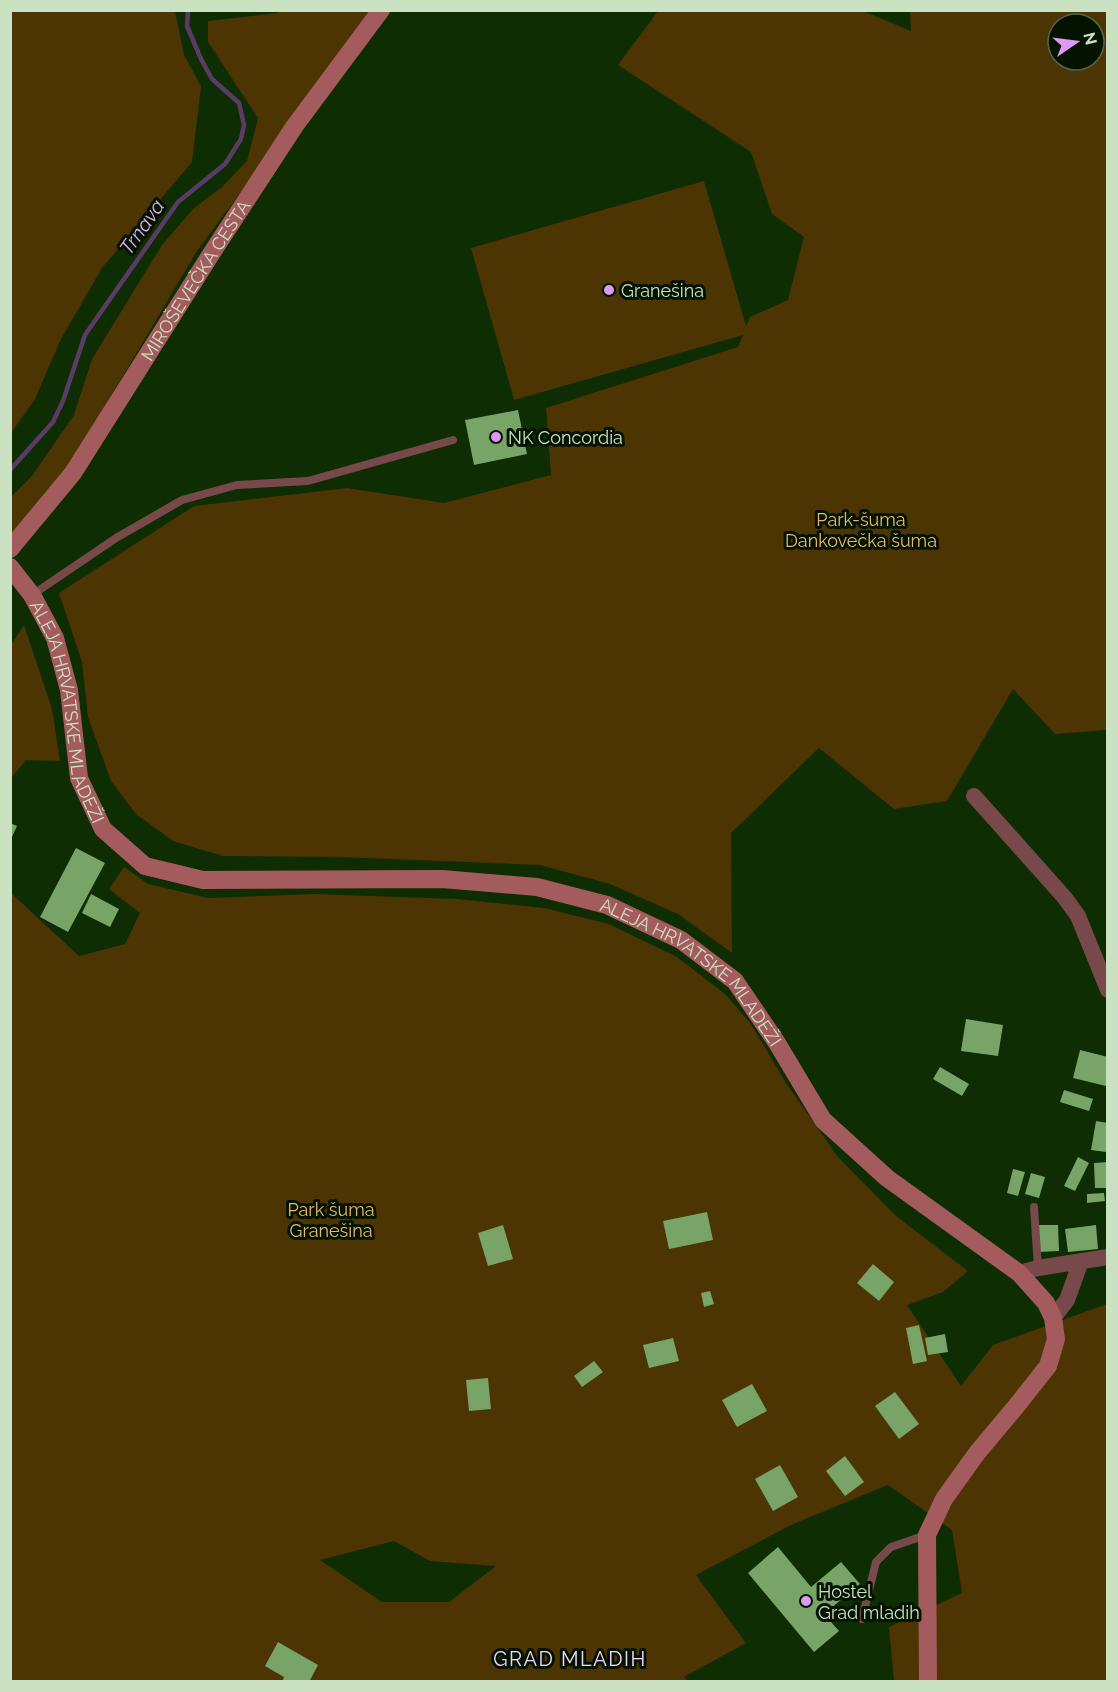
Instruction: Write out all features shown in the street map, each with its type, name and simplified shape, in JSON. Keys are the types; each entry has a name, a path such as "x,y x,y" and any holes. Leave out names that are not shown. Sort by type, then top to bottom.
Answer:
{"street":[{"name":"MIROŠEVEČKA CESTA","path":"10,549 73,473 206,261 294,127 381,10"},
{"name":"ALEJA HRVATSKE MLADEŽI","path":"10,567 32,595 55,638 66,680 79,778 103,829 146,866 203,880 442,879 537,887 607,905 681,940 735,981 777,1043 823,1120 887,1178 1019,1273 1046,1303 1053,1318"},
{"path":"974,796 1065,898 1078,916 1107,990"},
{"path":"1019,1273 1107,1257"},
{"path":"928,1682 927,1535 944,1499 977,1453 1047,1366 1056,1340 1053,1318 1067,1300 1081,1261"}],"lane":[{"path":"32,595 116,538 182,500 237,485 308,481 453,440"},
{"path":"1034,1207 1038,1268"},
{"path":"862,1619 876,1562 891,1547 927,1535"}],"green space":[{"path":"11,10 175,11 184,55 201,86 192,162 102,268 61,339 35,399 11,433"},
{"path":"279,11 375,11 197,251 73,460 11,536 11,497 32,476 74,415 92,359 162,245 193,209 223,186 247,161 258,118 208,42 208,21"},
{"name":"Park-šuma Dankovečka šuma","path":"658,11 863,11 911,31 910,11 1107,11 1107,730 1055,734 1013,689 947,801 894,809 819,748 731,833 732,953 678,914 610,884 540,865 341,857 223,856 173,841 136,814 111,781 88,717 82,662 59,593 194,506 347,488 444,503 551,475 546,408 738,347 743,335 514,400 471,248 704,181 746,326 750,317 788,300 804,237 772,214 751,152 618,65"},
{"path":"24,625 52,709 60,761 26,760 11,778 11,645"},
{"name":"Park šuma Granešina","path":"124,867 148,884 208,898 315,894 457,899 544,908 609,924 677,957 725,994 751,1024 786,1083 838,1157 896,1216 968,1271 943,1292 907,1305 961,1386 993,1345 1107,1304 1107,1681 894,1681 889,1627 962,1593 952,1530 888,1485 793,1524 696,1575 746,1643 684,1677 688,1681 11,1681 10,892 79,956 125,944 140,913 109,889","holes":["394,1541 430,1561 496,1566 449,1602 382,1602 320,1560"]}],"building":[{"name":"NK Concordia","path":"518,410 527,454 474,465 465,420"},
{"path":"10,823 17,826 10,841"},
{"path":"76,848 105,863 68,932 40,917"},
{"path":"91,894 119,909 110,927 82,913"},
{"path":"966,1019 1003,1025 998,1056 961,1051"},
{"path":"1080,1050 1108,1057 1106,1086 1073,1078"},
{"path":"940,1067 969,1084 962,1096 933,1079"},
{"path":"1064,1090 1093,1099 1089,1111 1060,1102"},
{"path":"1096,1121 1108,1123 1106,1152 1091,1150"},
{"path":"1078,1157 1089,1163 1075,1191 1064,1186"},
{"path":"1108,1162 1108,1188 1095,1188 1094,1163"},
{"path":"1013,1169 1025,1172 1018,1196 1007,1193"},
{"path":"1031,1173 1045,1177 1039,1198 1025,1194"},
{"path":"1104,1193 1105,1201 1087,1203 1087,1194"},
{"path":"707,1212 713,1240 669,1249 663,1221"},
{"path":"503,1225 513,1259 488,1266 478,1233"},
{"path":"1038,1225 1058,1225 1059,1251 1039,1252"},
{"path":"1096,1225 1098,1249 1068,1252 1065,1229"},
{"path":"873,1264 894,1282 879,1301 857,1283"},
{"path":"710,1291 714,1304 704,1307 701,1293"},
{"path":"919,1325 927,1361 913,1364 906,1328"},
{"path":"945,1334 948,1352 928,1355 925,1338"},
{"path":"673,1338 679,1361 649,1368 643,1345"},
{"path":"594,1361 603,1372 582,1387 574,1376"},
{"path":"488,1378 491,1409 469,1411 466,1380"},
{"path":"752,1384 767,1411 737,1427 722,1400"},
{"path":"895,1392 919,1424 899,1439 875,1406"},
{"path":"845,1456 864,1482 845,1496 826,1471"},
{"path":"780,1465 798,1497 773,1511 755,1479"},
{"name":"Hostel Grad mladih","path":"778,1547 811,1587 841,1562 860,1584 824,1614 839,1631 814,1652 748,1573"},
{"path":"278,1642 318,1665 309,1682 282,1682 284,1677 265,1666"}],"waterway":[{"name":"Trnava","path":"10,470 53,422 63,401 85,335 103,309 178,202 225,164 241,139 244,125 239,103 212,79 201,59 187,26 188,10"}],"place":[{"name":"Granešina","path":"609,290"},
{"name":"NK Concordia","path":"496,437"},
{"name":"Hostel Grad mladih","path":"806,1601"}],"district":[{"name":"GRAD MLADIH","path":"570,1659"}]}
